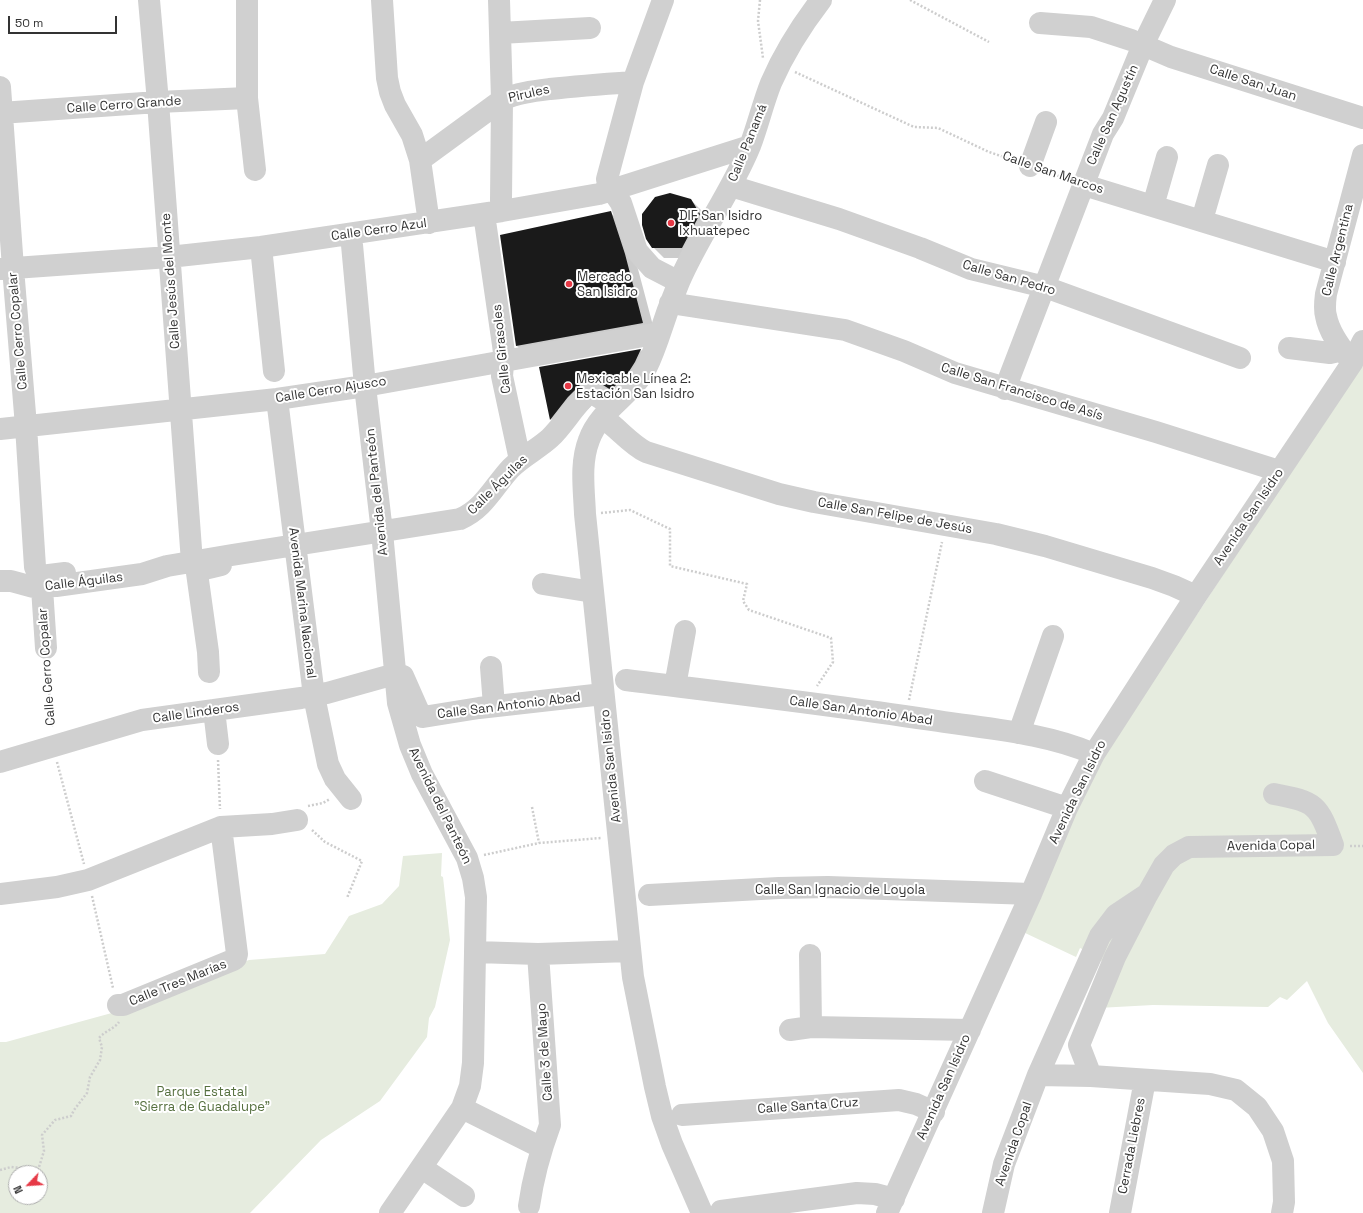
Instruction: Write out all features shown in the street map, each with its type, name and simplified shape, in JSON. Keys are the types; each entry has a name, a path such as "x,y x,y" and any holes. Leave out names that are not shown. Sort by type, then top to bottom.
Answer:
{"street":[{"name":"Calle Jesús del Monte","path":"149,0 192,562"},
{"path":"248,0 247,98 255,170"},
{"path":"382,0 387,78 395,105 412,136 420,160 429,223"},
{"name":"Calle Girasoles","path":"500,0 502,100 500,190 493,212 503,345 502,368 520,460"},
{"path":"663,0 633,82 607,174 608,184 621,203 637,251 652,268 679,282"},
{"name":"Calle Panamá","path":"660,333 679,282 731,186 750,146 776,74 808,16 820,0"},
{"path":"1137,43 1153,0"},
{"name":"Calle San Agustín","path":"1005,389 1103,134 1114,118 1137,43 1165,0"},
{"name":"Calle San Juan","path":"1040,23 1092,27 1171,57 1363,118"},
{"path":"500,33 590,28"},
{"name":"Pirules","path":"420,160 502,100 509,97 529,92 576,86 633,82"},
{"name":"Calle Cerro Copalar","path":"0,87 6,268 26,426 35,567 40,581 46,648"},
{"name":"Calle Cerro Grande","path":"1,113 158,102 247,98"},
{"path":"1030,166 1046,122"},
{"name":"Calle Cerro Azul","path":"6,268 169,257 429,223 613,191 750,146"},
{"name":"Calle Argentina","path":"1347,356 1332,332 1326,317 1326,294 1363,155"},
{"path":"1153,206 1167,157"},
{"path":"1202,220 1218,165"},
{"name":"Calle San Marcos","path":"1084,185 1335,262"},
{"name":"Calle San Pedro","path":"731,186 839,219 920,248 971,269 1045,287 1240,358"},
{"name":"Avenida del Panteón","path":"351,234 365,386 382,532 398,703 410,745 422,774 467,858 473,878 476,897 473,1063 470,1086 462,1108 390,1213"},
{"path":"261,246 274,371"},
{"name":"Calle San Francisco de Asís","path":"670,303 845,330 904,351 954,374 1156,432 1279,471"},
{"name":"Calle Cerro Ajusco","path":"0,429 277,399 502,368 660,333"},
{"name":"Avenida San Isidro","path":"660,333 652,356 644,372 638,381 608,412 590,438 584,455 583,473 585,514 633,977 662,1116 672,1144 711,1212"},
{"name":"Avenida San Isidro","path":"890,1206 934,1112 1031,894 1067,808 1094,754 1279,471 1347,356 1363,341"},
{"path":"1289,348 1347,356"},
{"name":"Calle Águilas","path":"0,581 11,581 33,587 40,581 142,574 167,566 452,521 467,516 477,509 520,460 551,437 588,394 595,395 608,412"},
{"name":"Avenida Marina Nacional","path":"277,399 294,546 314,696 328,764 335,778 350,799"},
{"name":"Calle San Felipe de Jesús","path":"608,412 615,427 637,448 779,494 814,502 996,534 1045,546 1152,578 1196,596"},
{"path":"209,672 208,652 197,573 202,569 238,560 254,552"},
{"path":"543,584 593,592"},
{"path":"675,686 685,631"},
{"path":"1019,733 1053,636"},
{"path":"491,667 494,706"},
{"name":"Calle San Antonio Abad","path":"395,674 403,676 418,710 423,717 494,706 603,694"},
{"name":"Calle Linderos","path":"0,762 142,720 314,696 395,674"},
{"name":"Calle San Antonio Abad","path":"626,680 906,716 1019,733 1075,746 1094,754"},
{"path":"214,710 218,744"},
{"path":"985,781 1067,808"},
{"name":"Avenida Copal","path":"1078,1045 1115,957 1164,865 1174,855 1189,847 1333,845 1318,810 1309,803 1299,799 1274,794"},
{"path":"0,894 57,887 88,880 221,827 272,824 297,820"},
{"name":"Calle Tres Marías","path":"118,1005 123,1005 236,958 237,954 221,827"},
{"name":"Calle San Ignacio de Loyola","path":"649,895 828,887 1031,894"},
{"name":"Avenida Copal","path":"993,1213 1004,1164 1038,1075 1100,936 1116,915 1147,895"},
{"path":"476,952 538,954 630,951"},
{"name":"Calle 3 de Mayo","path":"529,1206 532,1183 550,1125 538,954"},
{"path":"810,955 811,1027"},
{"path":"1086,966 1108,974"},
{"path":"790,1030 811,1027 970,1030"},
{"path":"1055,1037 1078,1045 1091,1076"},
{"path":"1038,1075 1091,1076 1210,1084 1236,1090 1256,1107 1273,1131 1283,1161 1284,1202 1282,1213"},
{"name":"Cerrada Liebres","path":"1120,1213 1145,1080"},
{"name":"Calle Santa Cruz","path":"682,1115 899,1100 916,1104 934,1112"},
{"path":"462,1108 542,1148"},
{"path":"422,1168 464,1196"},
{"path":"711,1212 857,1193 875,1194 890,1206"}],"path":[{"path":"760,0 758,21 761,50 776,74"},
{"path":"910,0 989,42"},
{"name":"Calle San Marcos","path":"776,74 914,127 938,128 989,152 1084,185"},
{"path":"585,514 630,510 670,529 670,566 747,584 743,600 749,610 831,638 833,662 805,703"},
{"path":"906,716 945,525"},
{"name":"Calle Cerro Copalar","path":"46,648 53,747"},
{"path":"218,744 221,827"},
{"path":"532,807 539,843"},
{"path":"297,820 304,822 325,842 362,861 347,898"},
{"path":"467,858 539,843 618,837"},
{"path":"0,1170 11,1167 33,1169 39,1167 44,1151 42,1136 55,1120 71,1116 85,1096 88,1090 90,1077 98,1063 102,1050 99,1038 105,1032 118,1024 118,1005"}],"green space":[{"path":"1363,360 1363,1073 1328,1023 1307,981 1287,1000 1280,997 1268,1007 1153,1005 1098,1008 1107,963 1094,958 1095,955 1080,948 1076,957 1023,932 1099,761 1198,613"},
{"name":"Parque Estatal \"Sierra de Guadalupe\"","path":"442,853 441,876 443,877 450,940 435,1007 429,1018 427,1037 380,1101 321,1140 250,1213 0,1213 0,1042 6,1042 119,1011 249,960 325,954 349,916 382,904 399,886 403,856"}],"building":[{"name":"DIF San Isidro Ixhuatepec","path":"670,193 691,199 700,214 682,248 652,248 646,239 642,225 642,214 655,197"},
{"name":"Mercado San Isidro","path":"611,211 625,254 643,323 516,346 500,235"},
{"name":"Mexicable Línea 2: Estación San Isidro","path":"641,349 628,373 611,390 594,382 588,382 580,385 568,397 550,420 539,367"}],"place":[{"name":"DIF San Isidro Ixhuatepec","path":"671,223"},
{"name":"Mercado San Isidro","path":"569,284"},
{"name":"Mexicable Línea 2: Estación San Isidro","path":"568,386"}]}
